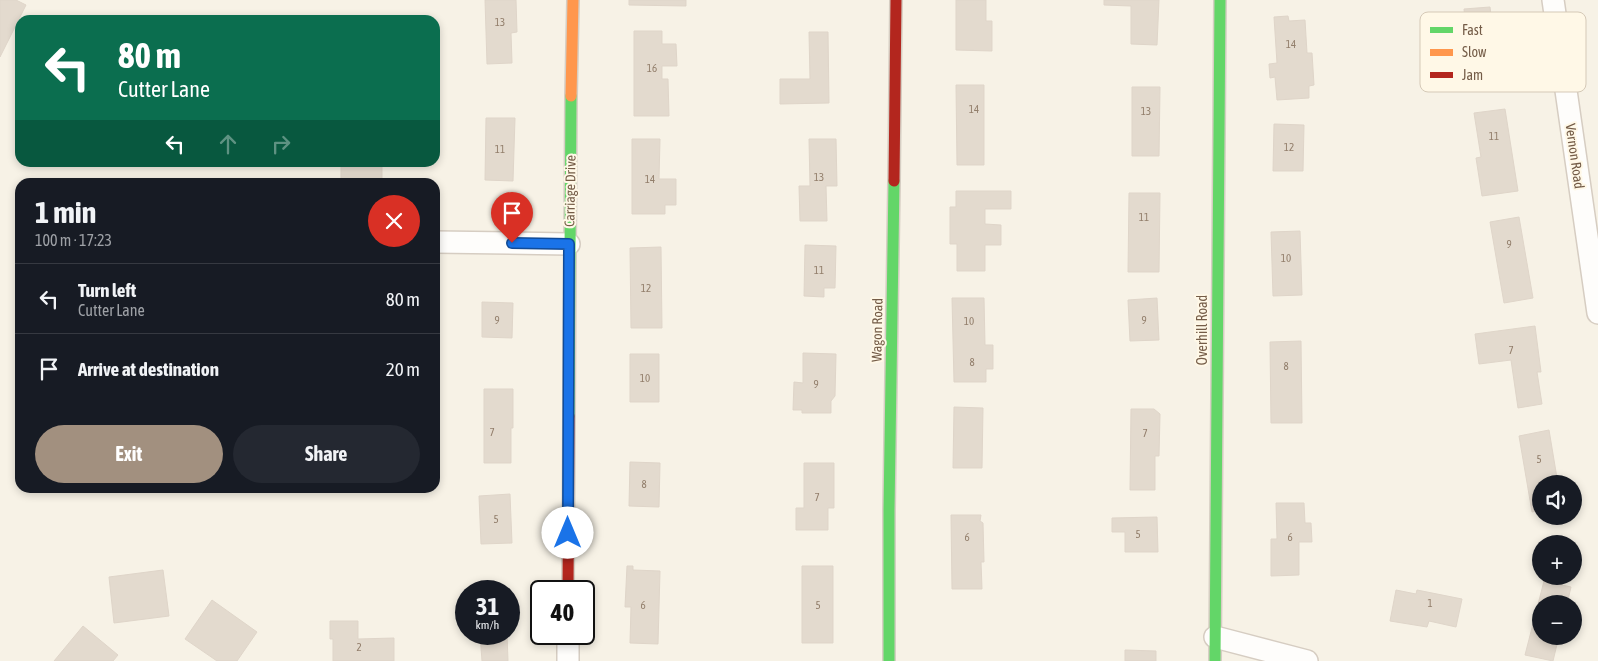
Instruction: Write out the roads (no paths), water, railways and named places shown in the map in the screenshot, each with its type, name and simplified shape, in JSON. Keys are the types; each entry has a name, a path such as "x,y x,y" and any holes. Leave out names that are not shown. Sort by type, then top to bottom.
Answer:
{"street":[{"name":"Carriage Drive","path":"568,580 569,244 573,0"},
{"name":"Wagon Road","path":"889,661 889,510 896,0"},
{"name":"Overhill Road","path":"1215,661 1220,0"},
{"name":"Vernon Road","path":"1566,92 1598,313"},
{"path":"440,242 569,244"},
{"path":"1215,637 1306,661"},
{"path":"568,645 568,661"}]}
